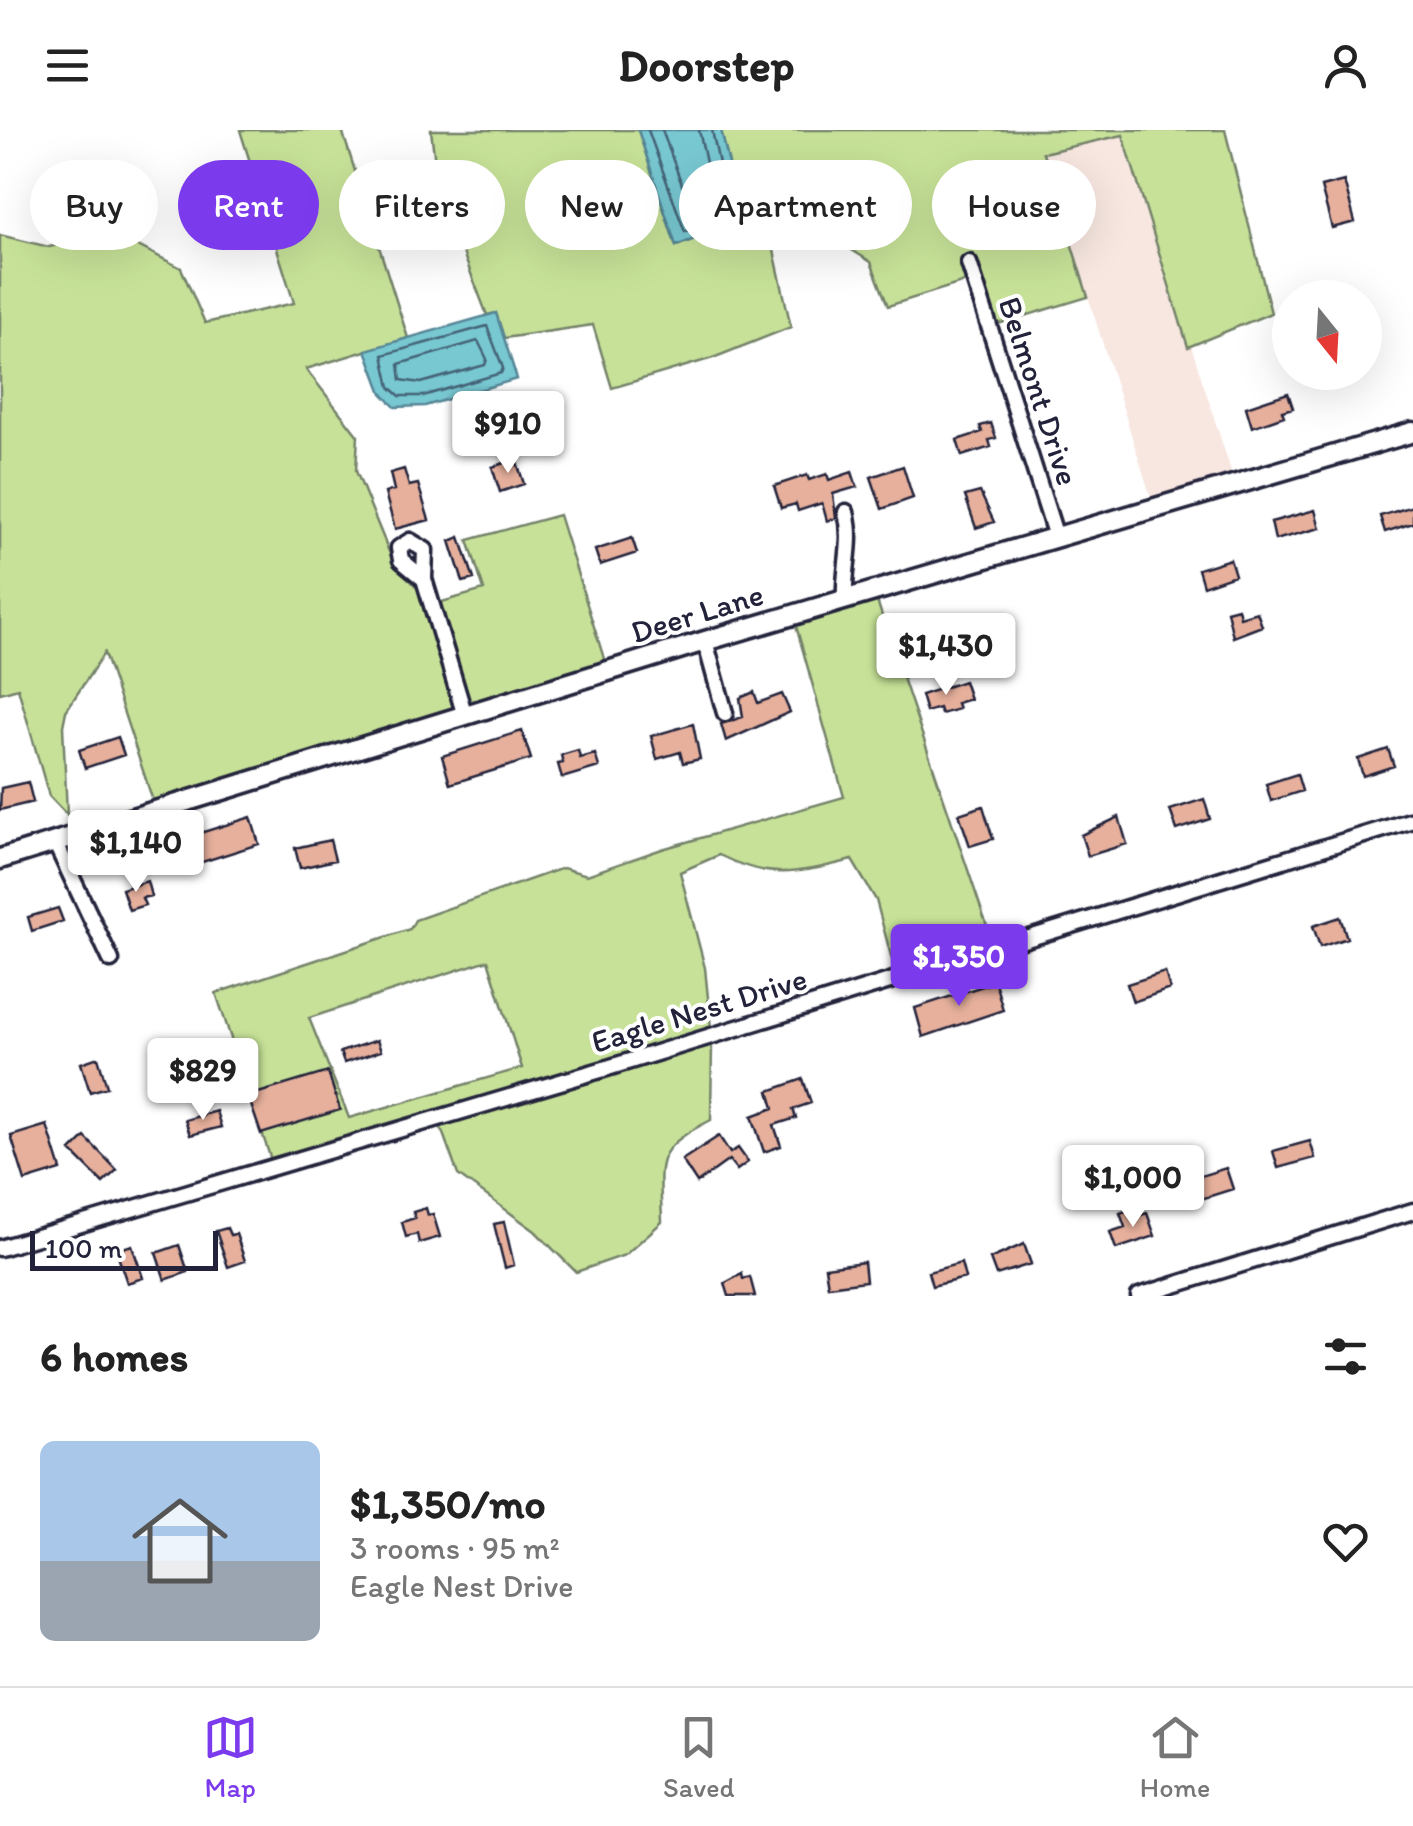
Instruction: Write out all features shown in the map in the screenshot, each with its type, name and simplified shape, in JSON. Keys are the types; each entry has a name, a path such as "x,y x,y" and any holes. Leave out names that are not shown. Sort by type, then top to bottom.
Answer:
{"street":[{"name":"Belmont Drive","path":"969,262 1056,536"},
{"name":"Deer Lane","path":"0,860 706,641 1413,432"},
{"path":"845,600 844,580 851,546 846,512"},
{"path":"424,579 466,716"},
{"path":"706,641 725,713"},
{"name":"Eagle Nest Drive","path":"0,1248 585,1074 1413,820"},
{"path":"56,842 110,960"},
{"path":"1139,1296 1413,1211"}],"shaded area":[{"path":"1124,135 1233,477 1152,501 1074,250 1096,250 1096,160 1045,160 1043,152"}],"green space":[{"path":"240,130 342,130 352,160 339,160 339,250 380,250 408,338 306,369 358,436 356,471 392,559 420,591 457,710 154,804 104,653 66,711 63,726 67,815 49,796 18,688 0,693 0,235 30,242 30,250 146,250 181,268 205,323 294,303 277,250 319,250 319,160 249,160"},
{"path":"431,130 638,130 648,160 525,160 525,250 659,250 659,194 679,250 774,250 791,327 713,358 612,388 593,325 504,338 496,313 487,315 462,250 505,250 505,160 435,160"},
{"path":"721,130 1225,130 1271,313 1188,347 1123,135 1043,153 1045,160 932,160 932,250 1073,250 1088,297 995,325 972,254 961,258 968,281 888,306 871,262 852,250 912,250 912,160 728,160"},
{"path":"559,515 606,665 469,707 438,603 484,590 468,540"},
{"path":"876,598 992,941 895,971 876,900 852,860 785,872 754,869 719,855 680,872 705,968 711,1028 271,1160 216,993 410,929 415,920 563,868 587,875 662,849 844,797 795,622","holes":["488,960 522,1068 349,1118 309,1018"]},
{"path":"712,1043 711,1120 669,1149 661,1170 662,1222 625,1255 576,1272 535,1231 458,1175 440,1125"}],"water":[{"path":"638,130 721,130 728,160 679,160 676,246 659,194 659,160 648,160"},
{"path":"496,313 517,379 425,406 395,407 382,393 366,350"}],"building":[{"path":"1344,181 1355,222 1332,228 1321,187"},
{"path":"1288,393 1293,408 1282,411 1284,416 1252,427 1246,407"},
{"path":"991,423 996,438 989,440 991,447 962,456 957,440 982,432 980,426"},
{"path":"516,459 524,484 500,492 492,467"},
{"path":"903,466 913,498 882,509 871,477"},
{"path":"404,469 409,486 418,484 429,520 395,529 385,493 394,490 390,473"},
{"path":"852,472 857,487 833,494 836,518 827,521 822,503 798,511 796,504 781,508 774,486 807,475 809,480 827,474 829,480"},
{"path":"980,492 994,522 976,528 965,496"},
{"path":"1413,506 1413,523 1385,532 1380,516"},
{"path":"1315,510 1320,528 1275,540 1271,522"},
{"path":"460,537 474,579 463,582 450,541"},
{"path":"632,538 637,553 600,565 595,550"},
{"path":"1230,559 1235,575 1203,586 1198,569"},
{"path":"1238,608 1240,617 1257,612 1262,626 1233,637 1227,611"},
{"path":"964,681 970,699 957,703 959,709 941,714 939,708 926,712 921,695"},
{"path":"754,692 758,703 782,694 790,712 726,741 721,724 743,717 740,698"},
{"path":"693,724 700,759 683,763 680,752 657,759 651,736"},
{"path":"522,731 531,759 450,784 442,756"},
{"path":"118,737 124,755 85,768 79,750"},
{"path":"1388,749 1394,766 1363,776 1358,759"},
{"path":"578,750 580,758 595,754 599,767 562,778 558,764 563,763 561,755"},
{"path":"1297,774 1302,791 1271,801 1266,784"},
{"path":"28,782 33,802 0,810 1,788"},
{"path":"1204,799 1210,819 1177,830 1170,810"},
{"path":"983,806 993,839 970,846 959,814"},
{"path":"251,817 259,844 177,870 168,843"},
{"path":"1119,817 1127,844 1088,856 1081,835"},
{"path":"330,840 335,860 300,868 295,848"},
{"path":"147,881 151,896 142,898 145,905 129,910 122,889"},
{"path":"58,908 63,921 32,931 28,917"},
{"path":"1340,917 1347,938 1320,947 1313,926"},
{"path":"1165,972 1170,989 1133,1002 1127,984"},
{"path":"995,982 1003,1010 923,1037 915,1008"},
{"path":"377,1040 381,1051 344,1063 340,1052"},
{"path":"98,1057 107,1087 90,1092 81,1063"},
{"path":"328,1072 340,1110 261,1134 248,1096"},
{"path":"803,1079 811,1103 793,1109 796,1118 774,1125 781,1146 764,1152 752,1116 774,1108 769,1091"},
{"path":"216,1111 221,1127 190,1135 185,1120"},
{"path":"47,1125 61,1170 25,1181 11,1136"},
{"path":"719,1136 730,1153 738,1148 748,1162 737,1170 729,1160 697,1183 682,1160"},
{"path":"85,1137 117,1170 103,1183 71,1151"},
{"path":"1310,1141 1315,1158 1278,1168 1273,1151"},
{"path":"1226,1168 1233,1189 1198,1200 1191,1179"},
{"path":"426,1208 428,1215 433,1214 440,1237 419,1243 417,1234 406,1237 402,1222 415,1218 413,1212"},
{"path":"1132,1209 1135,1217 1147,1213 1155,1236 1116,1249 1110,1232 1125,1227 1120,1213"},
{"path":"504,1222 514,1265 505,1268 494,1224"},
{"path":"227,1228 230,1235 236,1234 245,1261 228,1267 216,1231"},
{"path":"1024,1244 1031,1264 996,1275 990,1259"},
{"path":"132,1245 143,1278 127,1283 116,1250"},
{"path":"179,1245 188,1272 165,1280 156,1253"},
{"path":"864,1262 866,1281 828,1286 825,1267"},
{"path":"961,1263 965,1278 932,1286 928,1272"},
{"path":"742,1274 743,1279 750,1277 755,1296 729,1296 725,1283"}]}
